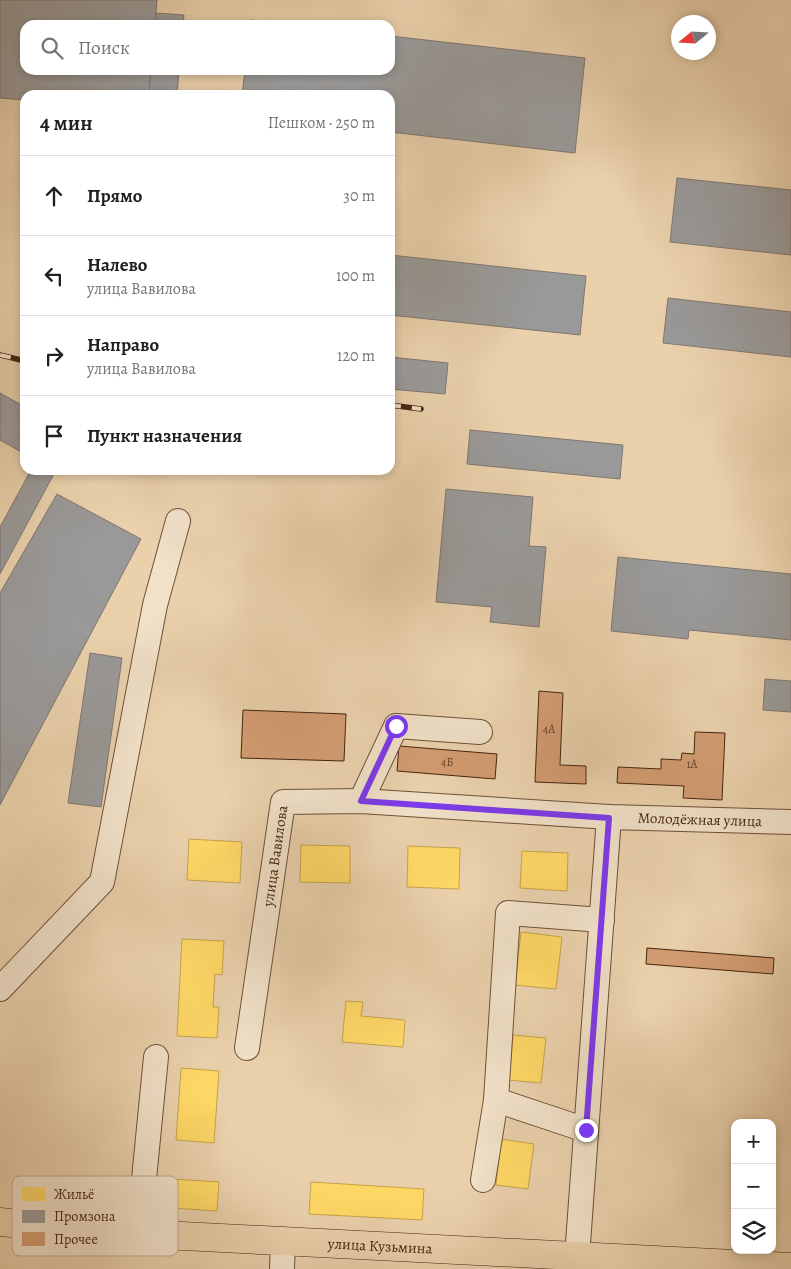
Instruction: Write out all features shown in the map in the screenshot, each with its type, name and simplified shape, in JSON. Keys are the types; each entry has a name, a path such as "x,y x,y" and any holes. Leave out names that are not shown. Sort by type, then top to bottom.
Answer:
{"main road":[{"name":"улица Кузьмина","path":"178,1235 565,1261 791,1267"}],"street":[{"path":"0,989 102,882 155,605 178,521"},
{"path":"361,801 396,726 480,732"},
{"name":"улица Вавилова","path":"247,1048 283,802 361,801 609,818"},
{"path":"565,1261 586,1130 609,818"},
{"name":"Молодёжная улица","path":"609,818 791,822"},
{"path":"483,1180 496,1100 508,913 602,920"},
{"path":"144,1176 156,1057"},
{"path":"496,1100 586,1130"},
{"path":"282,1269 283,1241"}],"building: Жильё":[{"path":"189,839 242,842 240,883 187,880"},
{"path":"301,845 350,846 350,883 300,882"},
{"path":"408,846 460,848 459,889 407,887"},
{"path":"522,851 568,853 567,891 520,888"},
{"path":"521,932 562,937 556,989 515,985"},
{"path":"182,939 224,941 222,975 215,974 213,1007 219,1007 217,1038 177,1036"},
{"path":"346,1001 363,1002 361,1016 405,1020 403,1047 342,1042"},
{"path":"513,1035 546,1038 541,1083 509,1080"},
{"path":"181,1068 219,1071 214,1143 176,1140"},
{"path":"501,1139 534,1144 528,1189 496,1185"},
{"path":"178,1179 219,1182 217,1211 178,1208"},
{"path":"311,1182 424,1189 422,1220 309,1214"}],"building: Промзона":[{"path":"0,0 157,0 155,20 20,20 20,75 151,75 149,90 20,90 20,100 0,98"},
{"path":"156,13 184,15 184,20 155,20"},
{"path":"395,37 585,58 575,153 395,133 395,90 243,90 244,75 395,75"},
{"path":"151,75 179,75 177,90 149,90"},
{"path":"677,178 791,190 791,255 670,242"},
{"path":"395,256 586,276 580,335 395,316"},
{"path":"668,298 791,312 791,357 663,343"},
{"path":"395,358 448,363 445,394 395,389"},
{"path":"0,393 20,404 20,451 0,440"},
{"path":"470,430 623,445 620,479 467,464"},
{"path":"28,475 53,475 0,574 0,527"},
{"path":"446,489 533,497 529,546 546,547 539,627 490,622 492,607 436,602"},
{"path":"57,494 141,539 0,805 0,593"},
{"path":"618,557 791,574 791,640 689,630 688,639 611,631"},
{"path":"90,653 122,658 101,807 68,803"},
{"path":"765,679 791,681 791,712 763,710"}],"building: Прочее":[{"path":"539,691 563,693 560,765 586,766 586,784 535,782"},
{"path":"243,710 346,714 344,761 241,758"},
{"path":"695,732 725,733 722,800 683,798 684,786 617,783 618,767 661,769 661,759 681,760 682,753 694,754"},
{"path":"399,746 497,754 495,779 397,771"},
{"path":"647,948 774,958 773,974 646,964"}],"railway":[{"path":"0,355 20,360"},
{"path":"395,406 421,409"}],"route":[{"path":"396,726 361,801 609,818 586,1130"}]}
